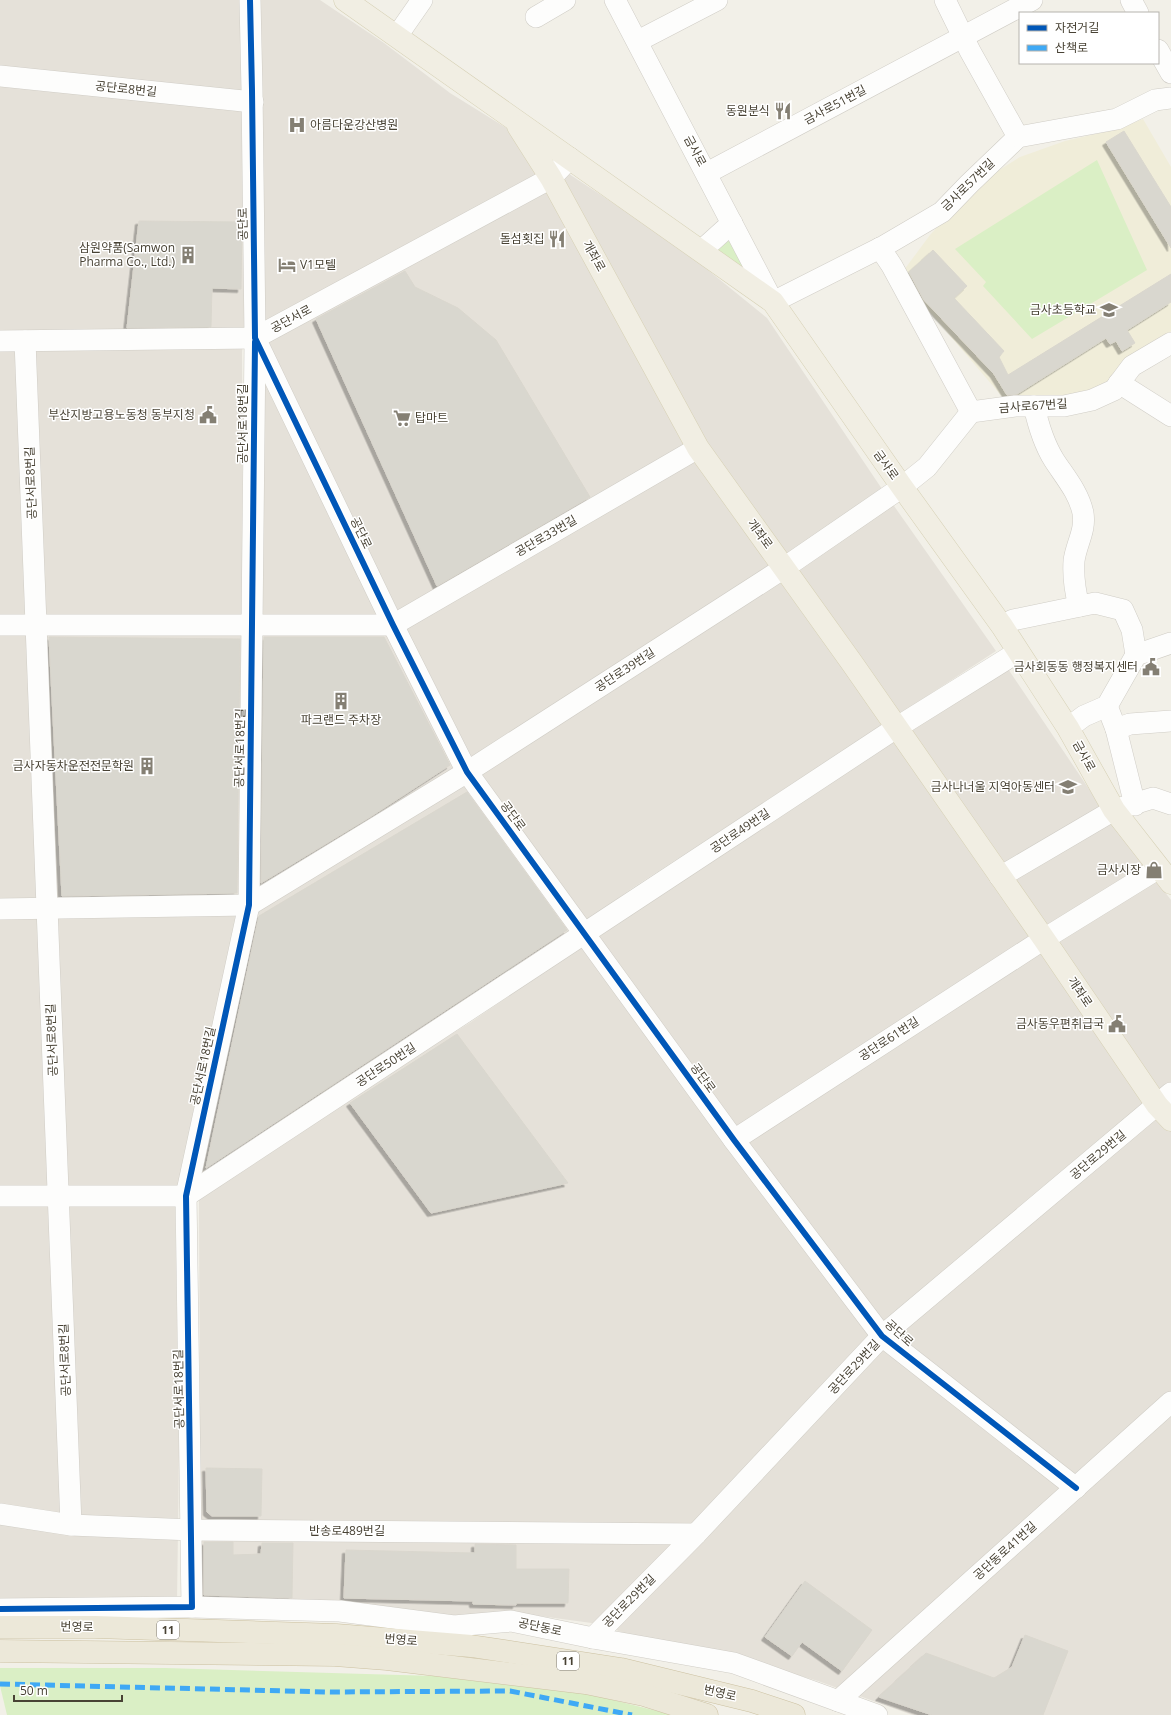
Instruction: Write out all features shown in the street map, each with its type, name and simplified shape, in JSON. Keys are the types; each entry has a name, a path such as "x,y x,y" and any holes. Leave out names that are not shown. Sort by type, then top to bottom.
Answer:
{"highway":[{"name":"번영로","path":"0,1627 102,1628 336,1645 387,1659 586,1683 644,1695 707,1715"},
{"name":"번영로","path":"0,1650 336,1645 472,1646 620,1669 752,1700 794,1715"}],"main road":[{"name":"개좌로","path":"345,0 512,117 551,178 698,448 1044,939 1166,1106"},
{"name":"금사로","path":"512,117 773,302 902,488 1002,626 1068,728 1114,810 1165,876"}],"street":[{"name":"공단로","path":"250,0 255,338 393,625 467,772 734,1140 882,1336 1076,1488"},
{"path":"397,36 422,0"},
{"path":"536,17 565,0"},
{"name":"금사로","path":"615,0 638,41 773,302"},
{"path":"638,41 718,0"},
{"path":"945,0 970,51 1018,138 1117,119 1155,100 1171,98"},
{"name":"금사로51번길","path":"706,173 1032,0"},
{"path":"1131,0 1137,12"},
{"path":"1159,52 1171,73"},
{"name":"공단로8번길","path":"0,76 252,102"},
{"name":"금사로57번길","path":"773,302 880,248 942,212 968,184 1018,138"},
{"name":"공단서로","path":"0,341 255,338 551,178 570,158"},
{"path":"701,251 732,223"},
{"path":"784,568 902,488 927,468 971,412 892,266 880,248"},
{"name":"공단서로18번길","path":"192,1607 186,1196 249,904 255,338"},
{"name":"공단서로8번길","path":"25,341 71,1525"},
{"name":"금사로67번길","path":"971,412 1015,406 1064,406 1092,400 1114,390 1132,366 1171,344"},
{"path":"1119,383 1171,416"},
{"path":"1034,406 1047,446 1054,460 1072,484 1083,513 1083,532 1074,560 1074,590 1079,606"},
{"name":"공단로33번길","path":"393,625 698,448"},
{"name":"공단로39번길","path":"467,772 784,568"},
{"path":"1002,626 1013,620 1095,603 1123,610 1132,630 1136,655"},
{"path":"0,625 393,625"},
{"path":"1068,728 1084,716 1108,706 1119,687 1128,666 1136,655 1171,642"},
{"path":"896,728 1018,652"},
{"path":"1108,706 1116,729 1135,805"},
{"path":"1116,729 1130,724 1171,721"},
{"name":"공단로49번길","path":"585,934 896,728"},
{"path":"0,909 249,904 467,772"},
{"path":"1000,877 1114,810 1135,805 1153,798 1171,804"},
{"path":"1044,939 1165,876"},
{"name":"공단로50번길","path":"186,1196 585,934"},
{"name":"공단로61번길","path":"734,1140 1044,939"},
{"name":"공단로29번길","path":"593,1638 696,1534 882,1336 1166,1106"},
{"path":"0,1196 186,1196"},
{"name":"공단동로41번길","path":"838,1701 1171,1402"},
{"name":"반송로489번길","path":"0,1514 71,1525 192,1530 696,1534"},
{"path":"0,1608 192,1607"},
{"name":"공단동로","path":"192,1607 340,1611 454,1626 511,1621 593,1638 734,1662 877,1715"}],"shaded area":[{"path":"0,0 241,0 245,319 242,352 244,884 175,1202 179,1455 177,1602 0,1600"},
{"path":"257,0 320,0 384,43 450,93 513,132 572,176 677,245 767,318 880,486 996,651 631,889 545,953 199,1179 253,925"},
{"name":"금사초등학교","path":"1143,119 1171,167 1171,331 1164,341 1098,390 1065,397 1005,400 910,289 901,274 930,235 977,184 1020,157 1065,141 1113,130"},
{"path":"1006,666 1118,832 1171,900 1171,1715 912,1715 818,1681 716,1651 630,1635 599,1624 510,1612 457,1618 201,1604 199,1200 332,1108 471,1022 577,949 600,936 758,826"}],"green space":[{"path":"1097,160 1147,270 1032,339 983,286 986,282 955,249"},
{"path":"730,235 756,279 715,250"},
{"path":"0,1668 165,1668 435,1676 589,1694 673,1715 7,1715 0,1686"}],"building":[{"path":"1124,131 1171,207 1171,248 1106,142"},
{"name":"삼원약품(Samwon Pharma Co., Ltd.)","path":"139,221 242,222 241,289 212,288 211,327 127,328"},
{"path":"933,250 967,286 954,298 1004,351 999,357 1008,375 1171,274 1171,302 1127,330 1135,343 1122,351 1116,341 1110,344 1106,338 1017,394 1007,395 994,374 924,300 909,272"},
{"name":"탑마트","path":"405,271 415,287 458,308 496,340 590,497 437,586 316,319"},
{"name":"금사자동차운전전문학원","path":"49,637 240,639 237,893 62,896"},
{"name":"파크랜드 주차장","path":"264,637 384,637 450,765 370,817 261,883"},
{"path":"467,792 567,930 206,1168 259,916"},
{"path":"457,1034 568,1183 431,1213 350,1103"},
{"path":"206,1468 262,1469 261,1516 212,1516 207,1512"},
{"path":"204,1542 233,1542 233,1555 261,1554 262,1543 293,1543 292,1598 204,1595"},
{"path":"475,1544 516,1545 516,1569 569,1569 568,1603 516,1603 516,1605 473,1604 473,1601 344,1598 346,1550 475,1553"},
{"path":"805,1581 872,1630 842,1671 802,1642 792,1656 765,1637"},
{"path":"1025,1635 1068,1651 1043,1715 932,1715 879,1697 926,1653 994,1678 1012,1667"}],"marked path":[{"path":"0,1684 330,1692 510,1691 632,1715"}],"cycle path":[{"path":"250,0 255,338 393,625 467,772 734,1140 882,1336 1076,1488"},
{"path":"0,1609 192,1607 186,1196 249,905 255,342"}],"place":[{"name":"동원분식","path":"783,111"},
{"name":"아름다운강산병원","path":"297,125"},
{"name":"돌섬횟집","path":"557,239"},
{"name":"삼원약품(Samwon Pharma Co., Ltd.)","path":"188,255"},
{"name":"V1모텔","path":"287,265"},
{"name":"금사초등학교","path":"1109,310"},
{"name":"부산지방고용노동청 동부지청","path":"208,415"},
{"name":"탑마트","path":"402,418"},
{"name":"금사회동동 행정복지센터","path":"1151,667"},
{"name":"파크랜드 주차장","path":"341,701"},
{"name":"금사자동차운전전문학원","path":"147,766"},
{"name":"금사나너울 지역아동센터","path":"1068,787"},
{"name":"금사시장","path":"1154,870"},
{"name":"금사동우편취급국","path":"1117,1024"}]}
